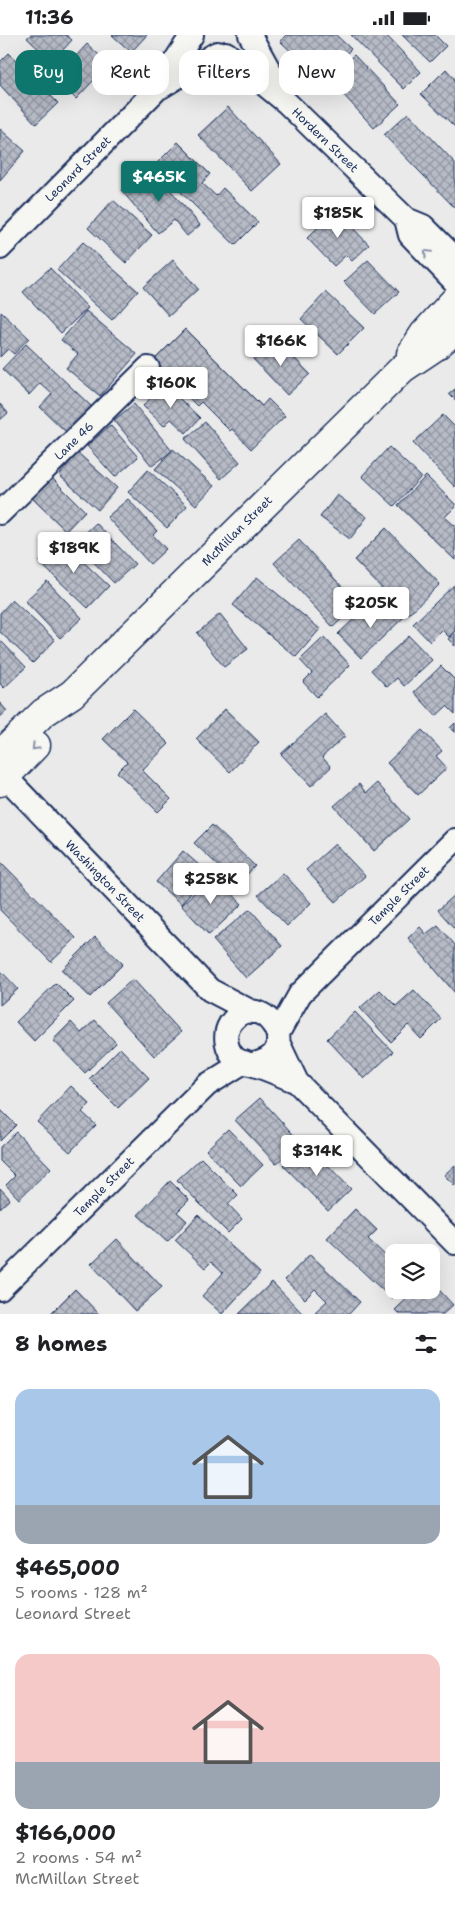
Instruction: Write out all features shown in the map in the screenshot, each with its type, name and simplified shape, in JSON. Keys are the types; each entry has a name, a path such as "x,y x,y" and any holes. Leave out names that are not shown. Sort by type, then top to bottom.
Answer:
{"main road":[{"name":"McMillan Street","path":"403,369 424,334 455,300"},
{"name":"McMillan Street","path":"1,771 44,713 72,694 403,369 455,331"}],"street":[{"name":"Leonard Street","path":"169,70 192,35"},
{"name":"Hordern Street","path":"197,35 202,45 208,50"},
{"name":"Leonard Street","path":"234,50 241,44 245,35"},
{"name":"Hordern Street","path":"250,35 287,103"},
{"name":"Hordern Street","path":"269,89 287,103 406,219 423,225 455,258"},
{"name":"Leonard Street","path":"0,248 151,95"},
{"name":"Hordern Street","path":"406,219 410,235 455,282"},
{"name":"Lane 46","path":"0,513 148,369"},
{"name":"Washington Street","path":"1,771 210,990 256,1013"},
{"name":"Temple Street","path":"278,1037 300,994 455,840"},
{"name":"Washington Street","path":"210,990 226,1038"},
{"name":"Temple Street","path":"256,1013 300,994"},
{"path":"297,1082 236,1058 230,1051 226,1038 229,1025 235,1018 243,1014 256,1013 268,1018 274,1025 297,1082 455,1243"},
{"path":"248,1063 261,1062 269,1058 275,1051 278,1037"},
{"name":"Temple Street","path":"207,1085 226,1038"},
{"name":"Temple Street","path":"0,1289 207,1085 248,1063"}],"building":[{"path":"30,35 66,35 72,40 63,50 40,50 27,38"},
{"path":"112,35 147,35 133,50 129,50"},
{"path":"286,35 336,35 351,49 289,50 280,41"},
{"path":"351,35 386,35 421,72 404,89"},
{"path":"402,35 435,35 446,46 430,62"},
{"path":"87,44 94,50 92,50 92,82 82,93 82,50"},
{"path":"9,53 15,59 15,95 50,95 58,103 36,124 0,85 0,62"},
{"path":"354,55 400,104 374,128 344,95 354,95"},
{"path":"446,69 455,79 455,127 421,94"},
{"path":"72,95 80,95 76,99"},
{"path":"228,107 281,164 252,191 198,135"},
{"path":"408,113 455,163 455,208 384,135"},
{"path":"0,129 25,151 0,180"},
{"path":"178,142 210,174 202,183 216,196 223,188 258,222 235,245 154,166"},
{"path":"150,166 200,225 187,236 174,220 158,233 121,190"},
{"path":"113,200 152,235 126,263 88,228"},
{"path":"336,210 369,245 352,261 346,255 334,266 307,238"},
{"path":"83,242 138,291 112,320 57,270"},
{"path":"173,260 198,289 169,316 143,287"},
{"path":"368,260 399,292 375,314 344,282"},
{"path":"50,268 88,308 61,333 23,292"},
{"path":"326,292 364,328 338,354 301,319"},
{"path":"86,311 137,354 100,396 66,368 78,354 61,340"},
{"path":"1,312 29,338 14,354 8,349 0,357"},
{"path":"185,329 262,406 268,399 285,416 251,449 232,429 230,431 201,402 197,406 152,362"},
{"path":"275,338 310,374 287,395 253,359"},
{"path":"26,344 93,408 68,434 40,407 52,394 40,383 29,395 2,369"},
{"path":"164,384 200,418 186,433 171,419 164,426 143,406"},
{"path":"455,389 455,400 449,394"},
{"path":"0,404 8,413 0,420"},
{"path":"134,404 172,451 152,466 114,420"},
{"path":"443,415 455,427 455,487 413,443"},
{"path":"205,422 240,462 221,479 185,439"},
{"path":"110,425 138,457 115,477 87,446"},
{"path":"389,447 421,477 394,506 362,476"},
{"path":"173,449 214,486 196,505 155,469"},
{"path":"78,453 117,488 98,510 59,475"},
{"path":"148,470 187,506 167,528 128,492"},
{"path":"426,476 455,504 455,507 445,517 455,524 455,560 398,505"},
{"path":"52,478 85,511 66,531 32,498"},
{"path":"337,495 367,517 350,539 320,517"},
{"path":"128,499 157,531 153,535 166,549 150,564 107,517"},
{"path":"96,523 135,564 114,583 75,543"},
{"path":"386,528 440,584 408,615 354,560"},
{"path":"60,540 109,586 88,608 39,562"},
{"path":"299,540 358,604 333,627 274,563"},
{"path":"257,577 320,629 296,657 233,605"},
{"path":"47,581 82,618 60,638 25,601"},
{"path":"454,585 455,631 449,637 442,630 430,642 413,624"},
{"path":"12,600 55,640 33,663 0,632 0,613"},
{"path":"389,600 404,617 361,658 338,634 360,613 367,621"},
{"path":"220,614 248,649 224,667 197,633"},
{"path":"455,633 455,646 448,639"},
{"path":"409,636 432,660 404,686 397,678 387,687 371,670"},
{"path":"324,637 350,665 317,697 303,682 312,673 300,660"},
{"path":"0,640 26,667 4,688 0,684"},
{"path":"441,666 455,680 455,714 447,706 436,716 414,692"},
{"path":"0,703 7,711 0,717"},
{"path":"133,709 169,744 142,770 171,799 158,812 117,772 127,762 103,739"},
{"path":"225,709 259,742 230,772 196,739"},
{"path":"325,714 345,736 322,757 331,767 311,786 281,754"},
{"path":"455,723 455,733 450,728"},
{"path":"422,730 442,751 436,756 447,768 418,795 387,763"},
{"path":"377,783 409,819 374,851 334,806 359,784 366,793"},
{"path":"212,825 255,866 238,884 194,843"},
{"path":"335,844 365,876 336,902 306,870"},
{"path":"183,851 208,873 181,904 156,882"},
{"path":"0,861 76,938 51,962 0,910"},
{"path":"283,873 311,903 287,926 258,895"},
{"path":"214,875 242,904 209,935 181,905"},
{"path":"455,895 455,929 438,910"},
{"path":"250,909 282,946 246,978 213,940"},
{"path":"438,925 455,945 455,993 408,938 420,927 426,934"},
{"path":"95,937 123,964 90,997 62,970"},
{"path":"0,970 18,989 0,1005"},
{"path":"133,979 181,1032 154,1056 106,1003"},
{"path":"56,983 74,1001 34,1041 16,1022"},
{"path":"380,990 396,1006 414,990 441,1019 421,1039 408,1025 391,1042 360,1008"},
{"path":"355,1012 393,1052 364,1079 327,1039"},
{"path":"95,1020 116,1043 85,1073 53,1040 71,1022 81,1033"},
{"path":"120,1048 149,1078 118,1108 89,1079"},
{"path":"71,1086 90,1104 82,1112 96,1125 70,1152 37,1122"},
{"path":"260,1098 300,1142 276,1164 235,1120"},
{"path":"0,1109 16,1125 0,1141"},
{"path":"228,1129 263,1165 241,1186 206,1150"},
{"path":"16,1132 51,1168 19,1199 6,1185 15,1176 0,1161 0,1147"},
{"path":"306,1143 351,1189 328,1211 283,1165"},
{"path":"201,1158 238,1195 228,1204 242,1219 228,1233 177,1180"},
{"path":"455,1165 455,1186 444,1175"},
{"path":"170,1181 189,1200 177,1212 187,1221 167,1242 138,1215"},
{"path":"0,1188 10,1199 0,1208"},
{"path":"355,1209 377,1230 368,1239 385,1255 385,1292 327,1238"},
{"path":"198,1215 260,1273 222,1314 202,1296 223,1273 211,1262 205,1268 175,1240"},
{"path":"117,1239 162,1287 135,1311 91,1264"},
{"path":"310,1254 360,1302 349,1314 317,1314 315,1312 327,1301 315,1289 305,1299 285,1280"},
{"path":"272,1282 303,1314 239,1314"},
{"path":"75,1289 99,1314 51,1313"},
{"path":"440,1291 453,1305 443,1314 399,1314 395,1310 407,1299 440,1299"}]}
